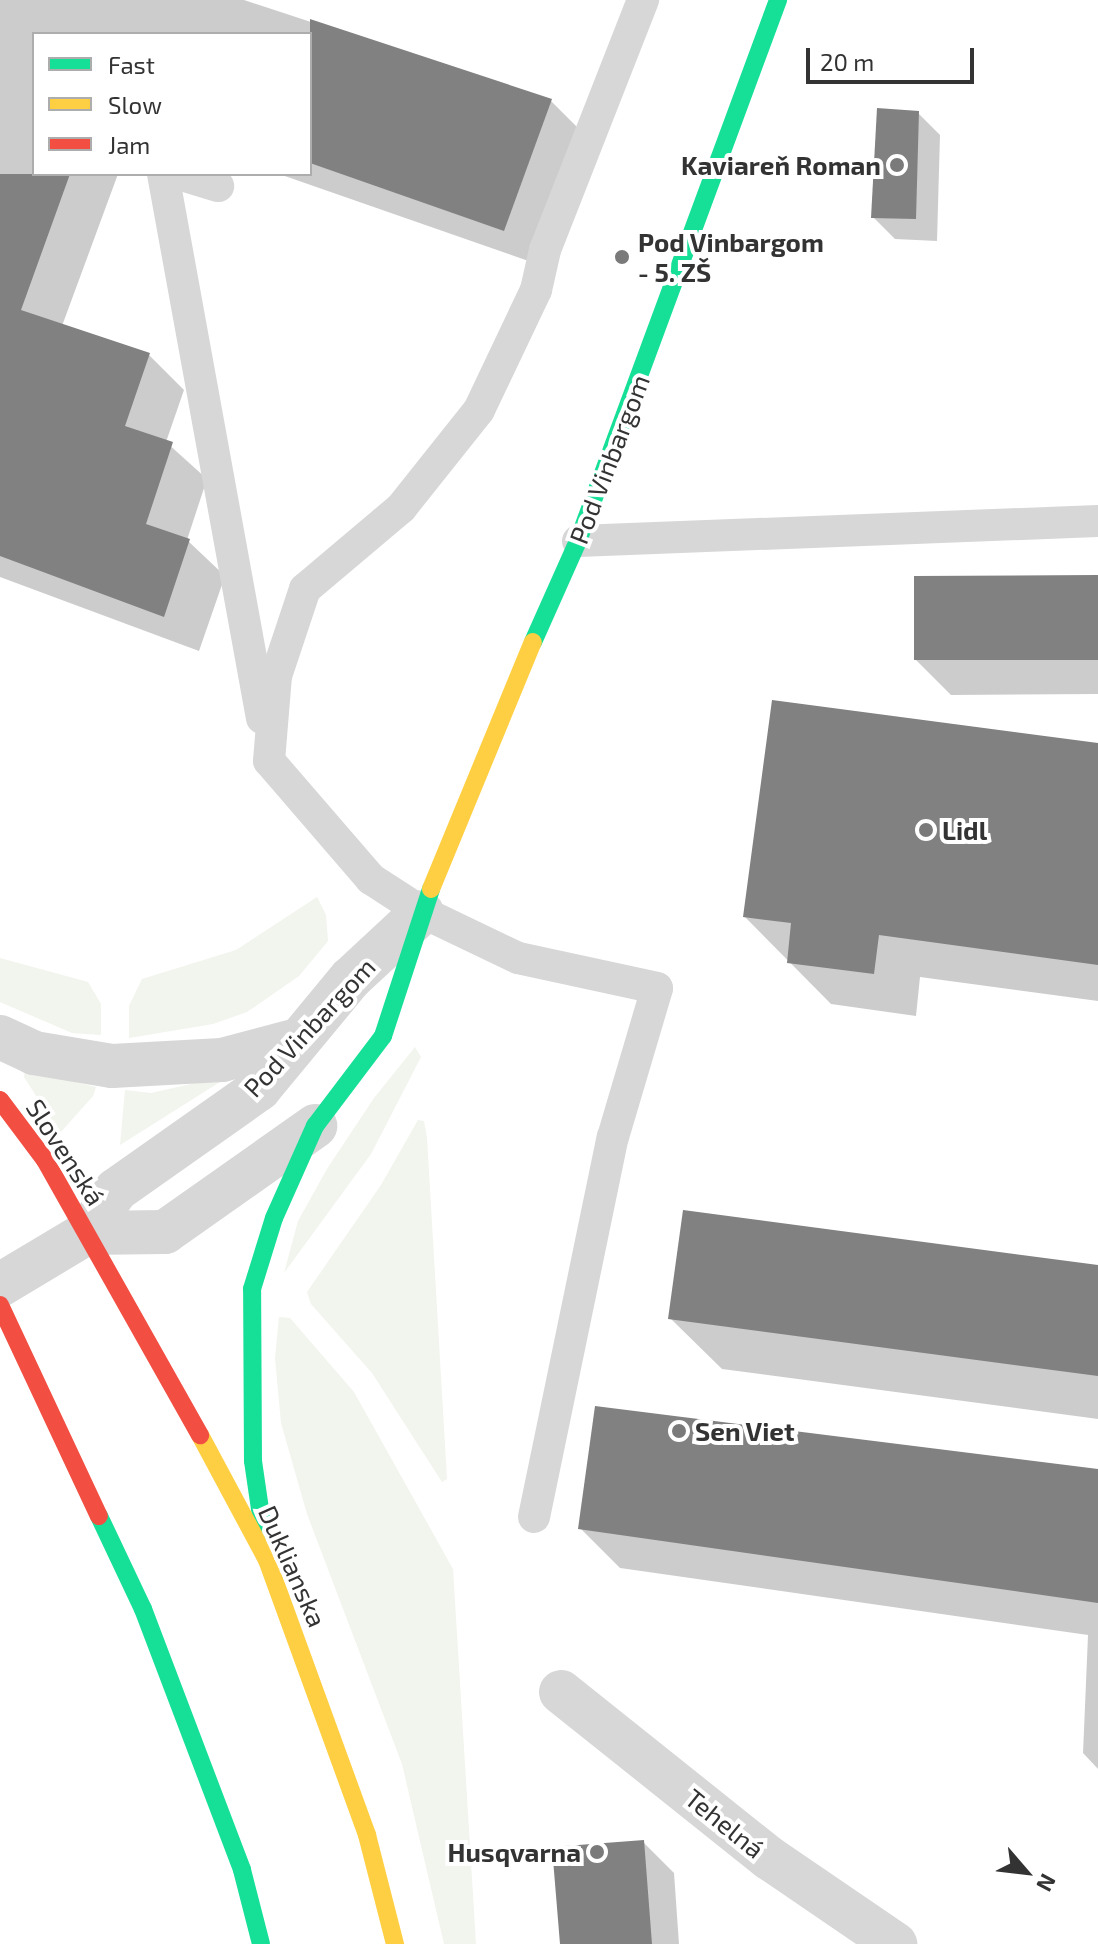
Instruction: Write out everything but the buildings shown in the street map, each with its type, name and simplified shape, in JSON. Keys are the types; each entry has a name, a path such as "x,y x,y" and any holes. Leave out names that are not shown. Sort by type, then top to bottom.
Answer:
{"street":[{"name":"Pod Vinbargom","path":"267,1560 253,1461 252,1289 274,1218 315,1126 383,1036 422,912 495,728 578,541 778,0"},
{"name":"Pod Vinbargom","path":"0,1285 87,1233 116,1190 259,1089 350,979 422,912"},
{"path":"0,1037 34,1053 112,1066 222,1060 297,1040"},
{"name":"Slovenská","path":"0,1100 45,1160 87,1233"},
{"name":"Pod Vinbargom","path":"87,1233 165,1232 315,1126"},
{"name":"Duklianska","path":"87,1233 267,1560 367,1835 395,1944"},
{"path":"0,1305 143,1609 242,1870 261,1944"},
{"name":"Tehelná","path":"561,1692 769,1858 895,1944"}],"lane":[{"path":"269,761 276,676 305,589 401,508 479,410 536,290 545,250 643,0"},
{"path":"163,176 269,761 371,879 422,912 518,958 657,988 613,1137 534,1517"},
{"path":"185,176 218,186"},
{"path":"578,541 1098,521"}],"shaded area":[{"path":"317,897 326,915 328,941 299,976 247,1012 213,1024 129,1038 129,1006 142,979 236,950"},
{"path":"0,958 88,982 101,1004 101,1035 72,1033 0,1002"},
{"path":"415,1047 421,1057 371,1154 284,1273 298,1221 327,1169 374,1098"},
{"path":"25,1070 96,1087 93,1096 60,1133 24,1077"},
{"path":"218,1078 220,1082 120,1145 125,1090 151,1093"},
{"path":"418,1120 424,1121 427,1138 447,1479 442,1482 372,1373 311,1304 307,1292 381,1185"},
{"path":"279,1317 290,1318 354,1392 453,1569 476,1944 444,1944 402,1764 307,1514 281,1423 275,1358"}],"traffic: fast":[{"path":"533,642 578,541 778,0"},
{"path":"267,1557 253,1461 252,1289 274,1218 315,1126 383,1036 431,889"},
{"path":"99,1516 143,1609 242,1870 261,1944"}],"traffic: slow":[{"path":"431,889 533,642"},
{"path":"200,1435 267,1560 367,1835 395,1944"}],"traffic: jam":[{"path":"0,1100 45,1160 200,1435"},
{"path":"0,1305 99,1516"}],"place":[{"name":"Kaviareň Roman","path":"897,165"},
{"name":"Pod Vinbargom - 5. ZŠ","path":"622,257"},
{"name":"Lidl","path":"926,830"},
{"name":"Sen Viet","path":"679,1431"},
{"name":"Husqvarna","path":"597,1852"}]}
